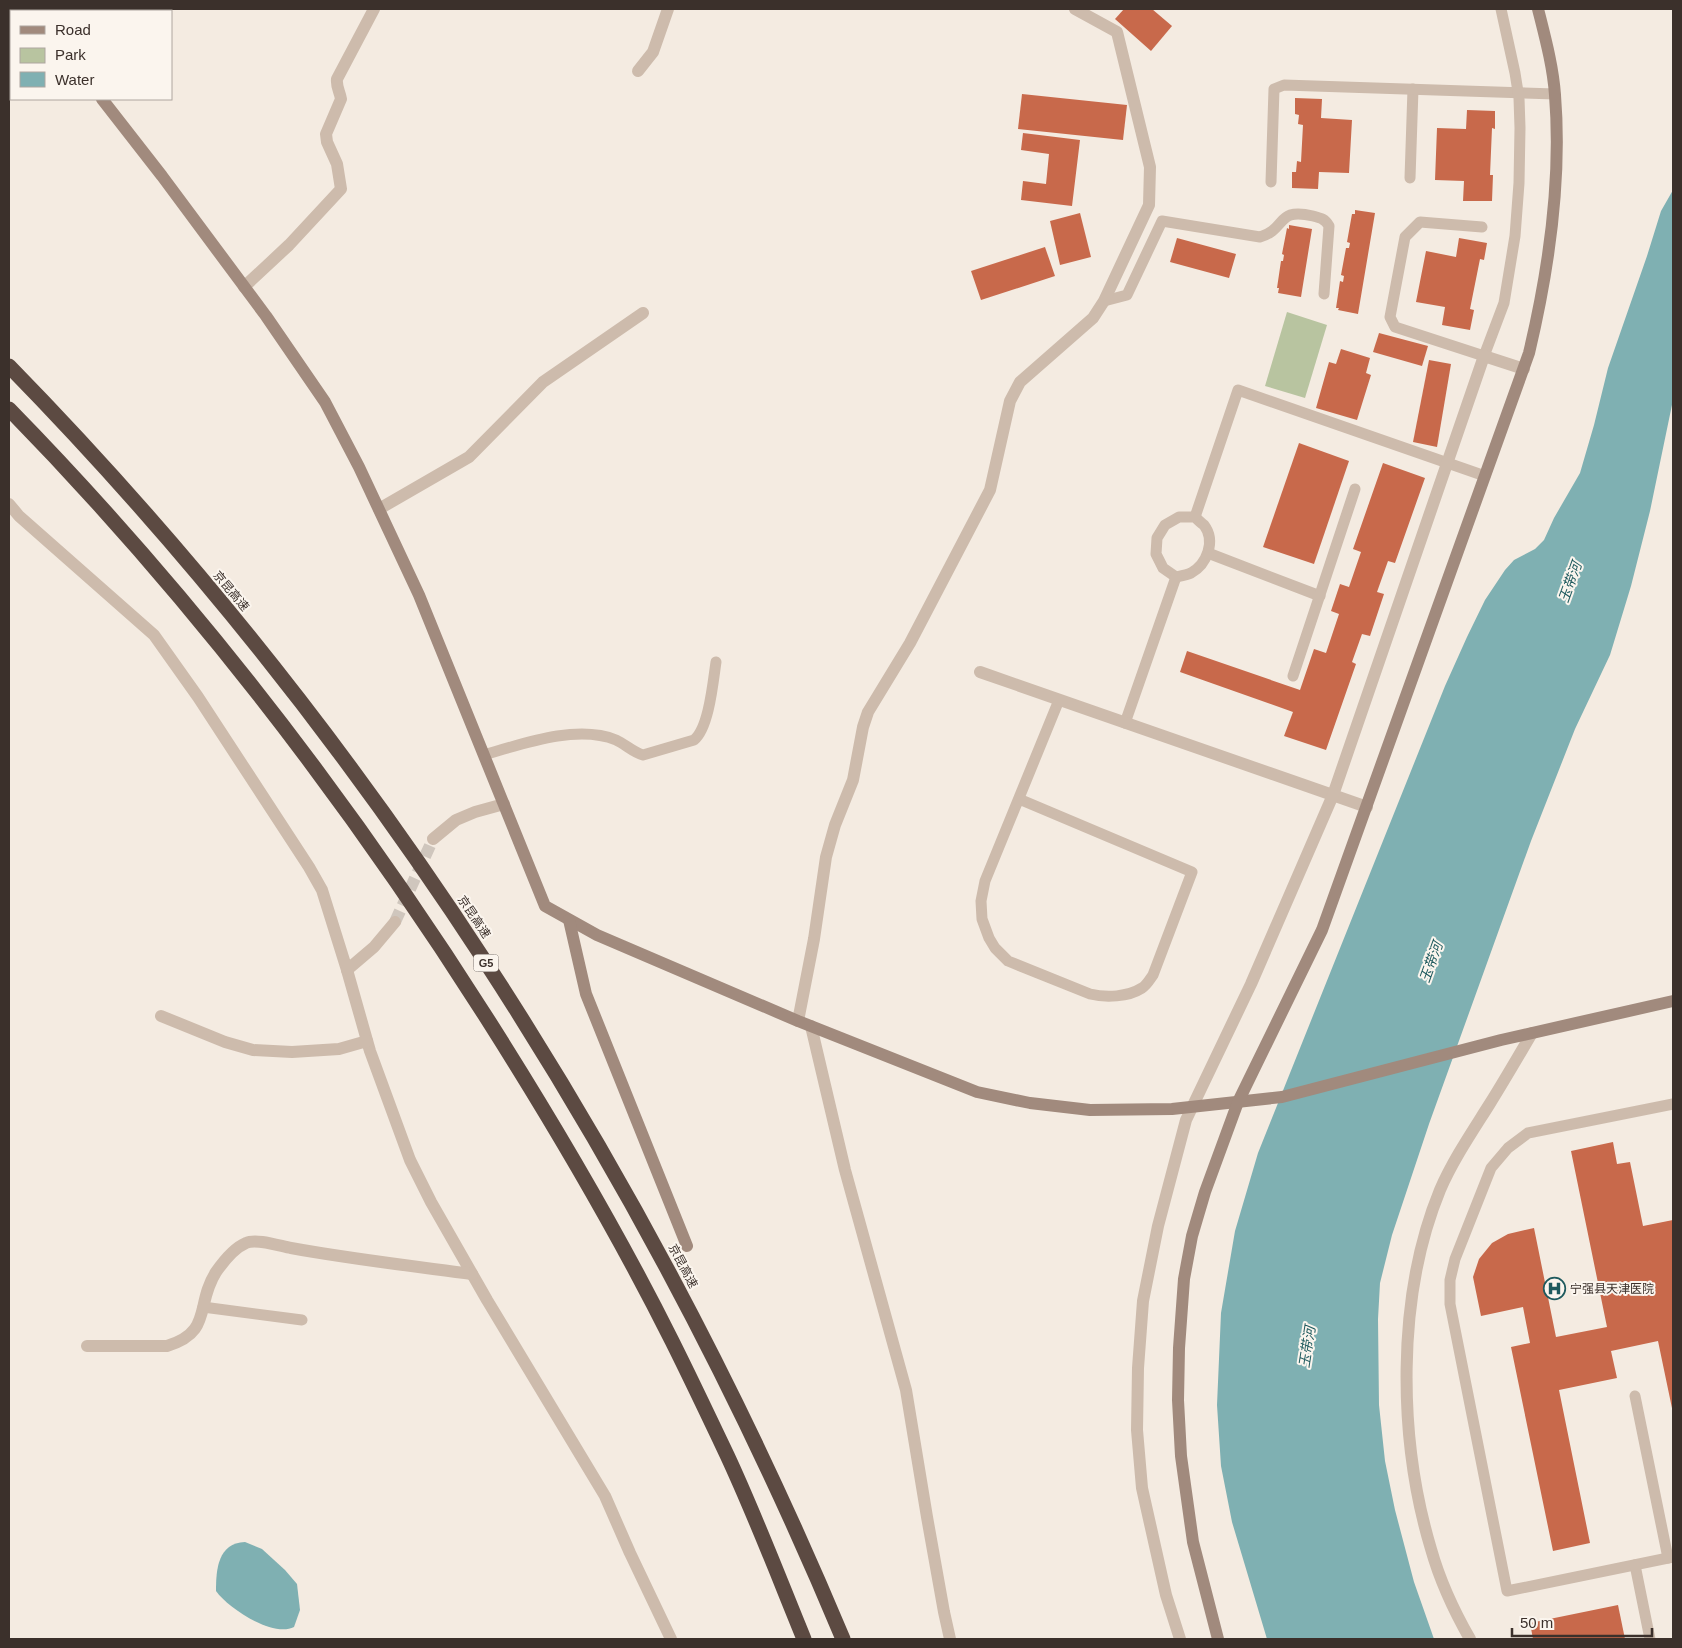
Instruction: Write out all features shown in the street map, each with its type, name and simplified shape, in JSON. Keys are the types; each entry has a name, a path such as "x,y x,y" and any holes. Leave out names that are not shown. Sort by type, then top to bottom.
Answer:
{"highway":[{"name":"京昆高速","path":"9,366 55,414 189,563 274,667 416,858 471,939 590,1129 652,1240 756,1446 842,1639"},
{"name":"G5","path":"9,409 111,518 251,686 398,882 447,955 565,1144 665,1327 728,1456 804,1639"}],"street":[{"path":"244,287 289,245 341,189 337,164 327,142 326,134 341,100 336,87 337,79 374,9"},
{"path":"638,71 653,52 668,9"},
{"path":"798,1020 814,939 826,857 835,825 853,780 863,727 868,712 910,642 990,490 1010,401 1014,391 1024,378 1090,323 1104,301 1149,205 1150,167 1117,32 1075,9"},
{"path":"1218,1639 1193,1542 1184,1485 1178,1400 1179,1348 1184,1279 1192,1236 1204,1192 1238,1102 1322,930 1529,353 1540,311 1552,240 1556,175 1557,127 1555,94 1538,9"},
{"path":"103,100 244,287 325,402 359,467 419,595 545,906 569,920 597,935 811,1026 977,1092 1030,1103 1090,1110 1172,1109 1282,1097 1501,1040 1673,1001"},
{"path":"379,509 469,457 543,382 643,313"},
{"path":"1180,1639 1166,1595 1142,1488 1137,1430 1138,1368 1143,1301 1158,1226 1186,1120 1251,984 1333,795 1484,356 1524,369"},
{"path":"9,504 18,516 60,554 141,623 164,649 309,866 322,890 367,1041 410,1160 431,1202 472,1274 605,1496 671,1639"},
{"path":"980,672 1367,807"},
{"path":"433,839 456,820 504,804"},
{"path":"569,920 586,994 687,1246"},
{"path":"347,970 374,947 395,922"},
{"path":"162,1016 225,1042 253,1050 292,1052 339,1049 367,1041"},
{"path":"811,1026 845,1170 906,1390 928,1526 950,1639"},
{"path":"1470,1639 1458,1618 1442,1582 1424,1524 1413,1464 1409,1420 1407,1352 1410,1318 1418,1264 1441,1187 1532,1033"},
{"path":"86,1346 167,1346 178,1343 188,1337 196,1328 201,1317 209,1283 220,1266 236,1249 246,1242 472,1274"}],"lane":[{"path":"1482,227 1420,222 1405,237 1390,317 1395,327 1484,356 1504,303 1515,236 1520,183 1520,128 1518,93 1501,9"},
{"path":"1271,182 1274,89 1284,85 1555,94"},
{"path":"1410,178 1413,89"},
{"path":"1104,301 1127,295 1162,221 1260,237 1266,235 1288,216 1299,212 1321,218 1329,226 1324,294"},
{"path":"1195,517 1238,390 1486,476"},
{"path":"1293,676 1355,490"},
{"path":"1179,517 1195,517 1205,526 1209,540 1208,553 1201,566 1190,574 1176,577 1163,568 1156,554 1157,538 1165,525 1179,517"},
{"path":"1208,553 1320,596"},
{"path":"1125,723 1176,577"},
{"path":"484,755 550,736 599,735 617,740 643,755 694,740 699,736 704,726 716,662"},
{"path":"1019,799 1192,872 1153,975 1141,988 1114,997 1102,997 1008,961 989,938 982,919 981,900 986,881 1019,799 1059,700"},
{"path":"1635,1396 1670,1557 1508,1591 1450,1304 1450,1280 1454,1259 1491,1168 1508,1148 1528,1133 1673,1104"},
{"path":"203,1307 302,1320"},
{"path":"1634,1565 1650,1639"}],"green space":[{"path":"1287,312 1327,325 1305,398 1265,386"}],"water":[{"name":"玉带河","path":"1673,190 1673,400 1650,511 1631,586 1610,655 1575,729 1531,841 1429,1124 1392,1235 1380,1283 1378,1319 1379,1405 1385,1461 1395,1510 1414,1582 1434,1639 1267,1639 1232,1522 1221,1466 1217,1405 1221,1313 1235,1231 1258,1153 1445,686 1467,637 1485,600 1505,570 1514,560 1535,549 1544,540 1554,518 1580,473 1608,368 1661,211"},
{"path":"245,1542 262,1549 297,1584 300,1610 294,1627 285,1629 275,1628 252,1620 230,1605 216,1591 218,1566 224,1552 236,1543"}],"building":[{"path":"1124,9 1152,9 1172,26 1151,51 1115,19"},
{"path":"1022,94 1127,105 1123,140 1018,129"},
{"path":"1295,98 1322,99 1321,118 1352,120 1349,173 1319,172 1318,189 1292,188 1292,172 1296,172 1297,161 1301,162 1303,125 1298,124 1299,115 1295,114"},
{"path":"1467,110 1495,111 1495,129 1492,128 1490,175 1493,175 1492,201 1463,201 1464,181 1435,180 1437,128 1466,129"},
{"path":"1023,133 1080,140 1072,206 1021,200 1023,181 1046,184 1049,154 1021,150"},
{"path":"1355,210 1375,213 1358,314 1336,308 1340,281 1343,282 1344,276 1341,275 1346,248 1349,248 1350,243 1347,242 1352,214 1355,214"},
{"path":"1080,213 1091,257 1060,265 1050,221"},
{"path":"1289,225 1312,229 1301,297 1278,293 1279,288 1277,288"},
{"path":"1177,238 1236,254 1229,278 1170,262"},
{"path":"1459,238 1487,243 1484,260 1480,259 1470,309 1474,310 1470,330 1442,325 1445,307 1416,302 1426,251 1456,257"},
{"path":"1045,247 1055,276 981,300 971,271"},
{"path":"1379,333 1428,346 1422,366 1373,352"},
{"path":"1341,349 1370,358 1366,373 1371,375 1357,420 1316,408 1329,362 1336,364"},
{"path":"1429,360 1451,364 1437,447 1413,442"},
{"path":"1299,443 1349,461 1314,564 1263,547"},
{"path":"1383,463 1425,478 1395,563 1388,561 1377,592 1384,594 1370,636 1362,634 1352,662 1356,664 1326,750 1284,736 1293,712 1180,672 1187,651 1300,690 1314,649 1326,653 1339,614 1331,611 1340,584 1349,587 1361,552 1353,549"},
{"path":"1613,1142 1617,1164 1630,1162 1643,1226 1673,1220 1673,1413 1658,1341 1611,1351 1617,1378 1559,1390 1590,1543 1553,1551 1511,1347 1530,1343 1523,1307 1481,1316 1473,1277 1479,1259 1492,1243 1508,1234 1534,1228 1556,1337 1607,1327 1571,1151"},
{"path":"1618,1605 1625,1639 1533,1639 1530,1623"}],"tunnel":[{"path":"395,922 433,839"}],"place":[{"name":"宁强县天津医院","path":"1554,1289"}]}
